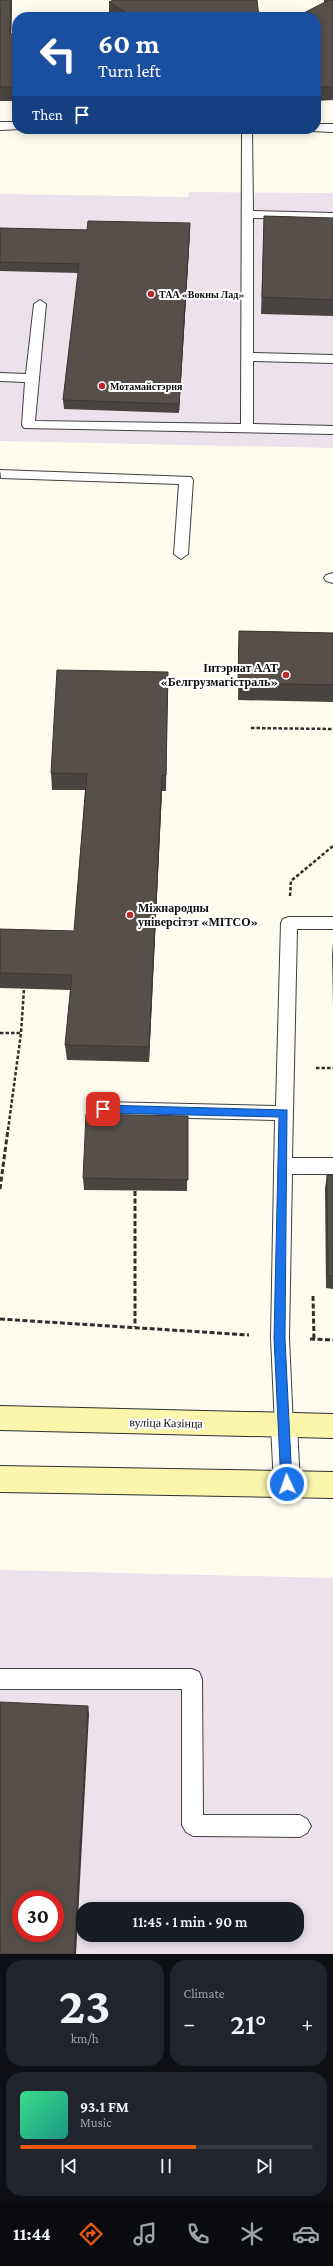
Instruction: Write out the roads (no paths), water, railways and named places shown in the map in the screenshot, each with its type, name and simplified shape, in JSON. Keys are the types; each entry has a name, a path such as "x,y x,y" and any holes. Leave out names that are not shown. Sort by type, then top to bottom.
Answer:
{"main road":[{"name":"вуліца Казінца","path":"0,1418 333,1426"},
{"path":"0,1479 333,1485"}],"street":[{"path":"0,126 12,126"},
{"path":"321,128 333,128"},
{"path":"284,1426 287,1484"}],"lane":[{"path":"247,134 247,428"},
{"path":"247,214 333,216"},
{"path":"40,304 28,425 333,430"},
{"path":"247,357 333,358"},
{"path":"0,377 32,378"},
{"path":"0,475 186,480 181,554"},
{"path":"284,1426 280,1338 289,923 333,923"},
{"path":"103,1109 284,1113"},
{"path":"283,1166 333,1166"},
{"path":"0,1679 192,1679 193,1825 300,1826"}],"place":[{"name":"ТАА «Вокны Лад»","path":"151,294"},
{"name":"Мотамайстэрня","path":"102,386"},
{"name":"Інтэрнат ААТ «Белгрузмагістраль»","path":"286,675"},
{"name":"Міжнародны універсітэт «МІТСО»","path":"130,915"}]}
